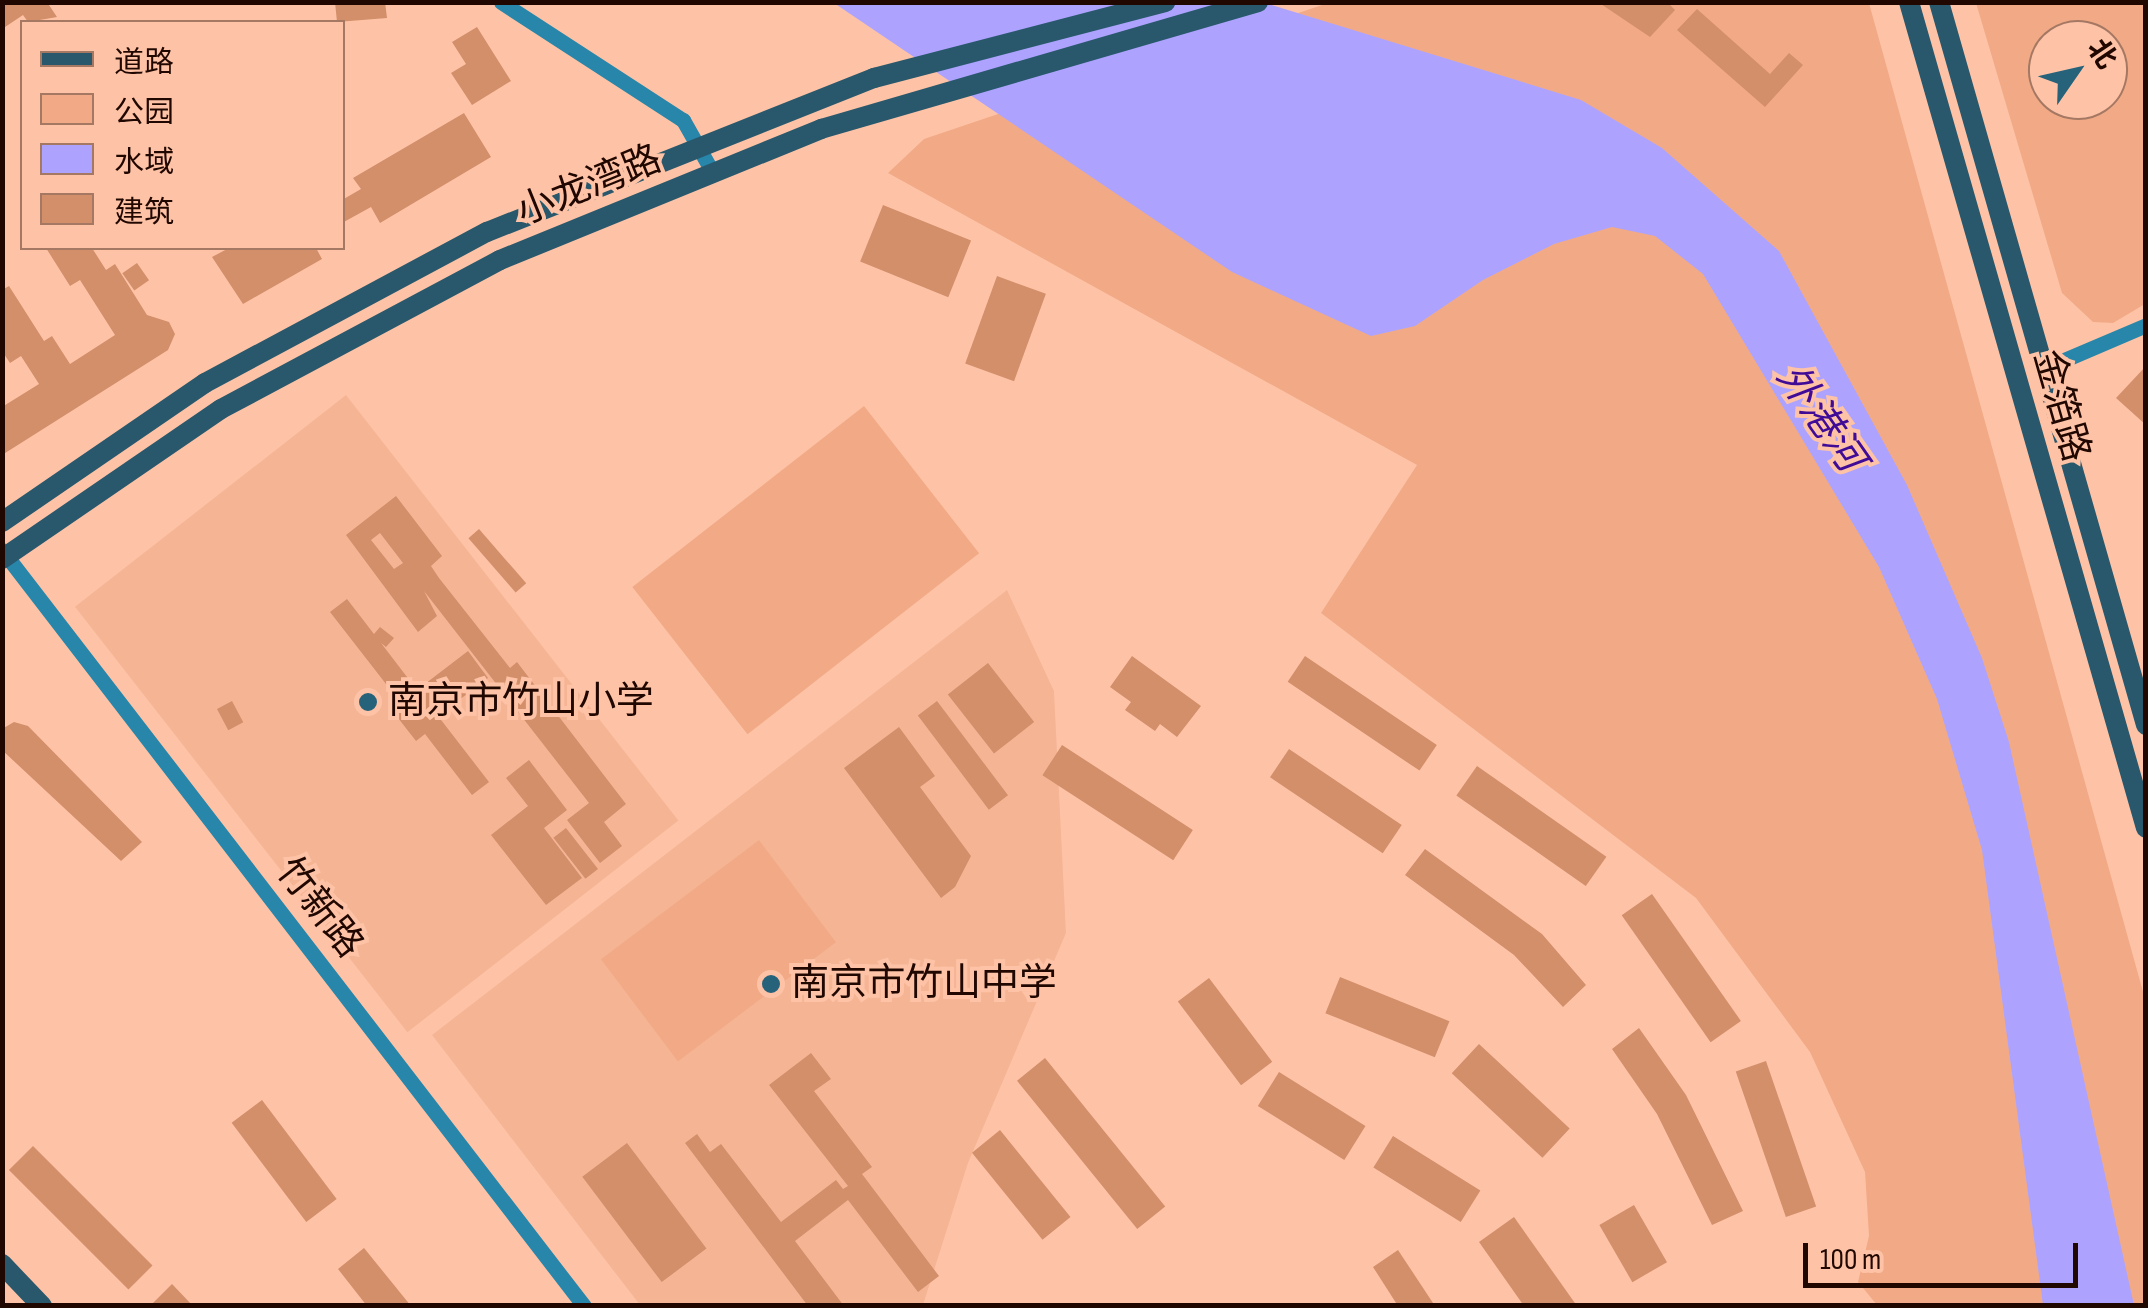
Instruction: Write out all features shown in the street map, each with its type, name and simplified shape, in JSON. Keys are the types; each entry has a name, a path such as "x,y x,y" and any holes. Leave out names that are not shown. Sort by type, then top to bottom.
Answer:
{"main road":[{"name":"小龙湾路","path":"2,522 205,383 487,232 874,78 1165,2"},
{"name":"小龙湾路","path":"4,555 238,399 500,260 821,129 1258,2"},
{"name":"金箔路","path":"1909,2 2146,828"},
{"name":"金箔路","path":"1938,2 2044,369 2138,666 2146,725"},
{"path":"2,1264 42,1306"}],"street":[{"path":"502,2 684,120 703,145 713,173"},
{"path":"2044,369 2146,325"},
{"name":"竹新路","path":"4,555 584,1306"}],"shaded area":[{"name":"南京市竹山小学","path":"346,395 678,821 407,1032 75,607"},
{"name":"南京市竹山中学","path":"1007,590 1054,691 1066,933 968,1163 923,1305 640,1305 432,1035"}],"green space":[{"path":"1328,3 1869,3 2145,999 2145,1301 2140,1306 1877,1305 1858,1282 1869,1236 1865,1172 1810,1052 1696,898 1321,613 1417,465 888,173 924,139"},
{"path":"1976,3 2145,3 2145,304 2113,323 2093,322 2062,293"},
{"path":"864,406 979,553 747,734 632,587"},
{"path":"759,840 836,942 678,1061 601,959"}],"water":[{"name":"外港河","path":"834,3 1265,3 1581,100 1662,148 1779,251 1907,485 1982,658 2009,742 2134,1305 2043,1305 1982,850 1937,699 1879,567 1703,274 1655,236 1612,227 1554,244 1483,280 1415,326 1371,336 1232,272"}],"building":[{"path":"2,2 47,2 57,17 27,20 23,15 5,27"},
{"path":"335,2 385,2 387,18 337,20"},
{"path":"1598,2 1667,2 1675,10 1650,37"},
{"path":"1697,9 1770,74 1789,53 1803,65 1765,107 1677,30"},
{"path":"477,27 511,81 472,105 451,73 466,64 452,42"},
{"path":"464,113 491,157 380,223 371,207 345,221 345,198 361,189 353,178"},
{"path":"883,205 971,241 948,297 860,262"},
{"path":"47,250 93,250 106,270 115,264 147,315 169,322 175,334 168,350 2,455 2,407 39,384 21,356 10,363 2,351 2,290 9,286 44,341 52,336 70,364 115,335 80,280 70,286"},
{"path":"225,250 317,250 322,259 243,304 212,257"},
{"path":"137,263 149,280 134,291 122,273"},
{"path":"997,276 1046,294 1014,381 965,363"},
{"path":"2146,366 2146,425 2116,398"},
{"path":"396,496 442,556 431,566 439,578 510,668 517,662 626,804 604,822 622,846 600,863 567,820 589,803 424,591 437,616 418,632 346,535","holes":["380,533 403,563 394,569 371,540"]},
{"path":"479,529 526,583 516,593 468,538"},
{"path":"347,599 374,634 380,627 394,638 386,647 381,643 417,690 468,651 488,678 438,716 489,782 472,795 425,734 416,741 391,709 400,702 330,612"},
{"path":"1132,656 1201,706 1177,737 1160,724 1155,731 1125,710 1131,702 1110,687"},
{"path":"1305,656 1437,745 1419,771 1288,682"},
{"path":"988,663 1034,722 994,753 948,694"},
{"path":"232,701 243,722 228,730 217,709"},
{"path":"937,701 1008,795 989,810 918,715"},
{"path":"14,722 28,726 142,842 121,861 2,750 2,729"},
{"path":"899,727 935,776 920,787 971,856 955,887 941,898 844,768"},
{"path":"1062,745 1193,830 1173,860 1042,775"},
{"path":"1289,749 1402,825 1383,853 1270,777"},
{"path":"529,760 567,810 544,828 582,878 546,905 491,835 528,806 506,778"},
{"path":"1477,766 1606,857 1586,886 1456,795"},
{"path":"566,828 598,869 585,879 553,838"},
{"path":"1425,849 1542,934 1586,985 1563,1007 1514,955 1405,875"},
{"path":"1652,894 1741,1021 1711,1042 1622,915"},
{"path":"1340,977 1449,1021 1435,1057 1325,1013"},
{"path":"1209,978 1272,1062 1241,1085 1178,1001"},
{"path":"1639,1028 1686,1095 1743,1211 1712,1225 1657,1114 1612,1049"},
{"path":"1479,1044 1570,1129 1542,1158 1452,1073"},
{"path":"811,1053 831,1079 814,1091 872,1167 862,1174 939,1276 918,1292 848,1200 795,1241 844,1306 808,1306 685,1143 697,1134 710,1152 721,1144 781,1222 836,1180 843,1189 848,1186 769,1085"},
{"path":"1045,1058 1165,1206 1137,1229 1017,1081"},
{"path":"1766,1061 1816,1207 1786,1217 1736,1071"},
{"path":"1279,1072 1366,1126 1344,1160 1258,1106"},
{"path":"262,1100 337,1199 306,1222 232,1123"},
{"path":"1000,1130 1070,1217 1043,1240 972,1153"},
{"path":"1393,1136 1480,1191 1461,1222 1373,1167"},
{"path":"627,1143 706,1248 662,1282 582,1177"},
{"path":"33,1146 153,1266 128,1290 9,1170"},
{"path":"1634,1205 1667,1262 1632,1282 1599,1225"},
{"path":"1514,1217 1577,1306 1524,1306 1479,1242"},
{"path":"364,1248 411,1306 367,1306 338,1269"},
{"path":"1398,1250 1435,1306 1398,1306 1373,1267"},
{"path":"172,1284 193,1306 150,1306"}],"place":[{"name":"南京市竹山小学","path":"368,702"},
{"name":"南京市竹山中学","path":"771,984"}]}
